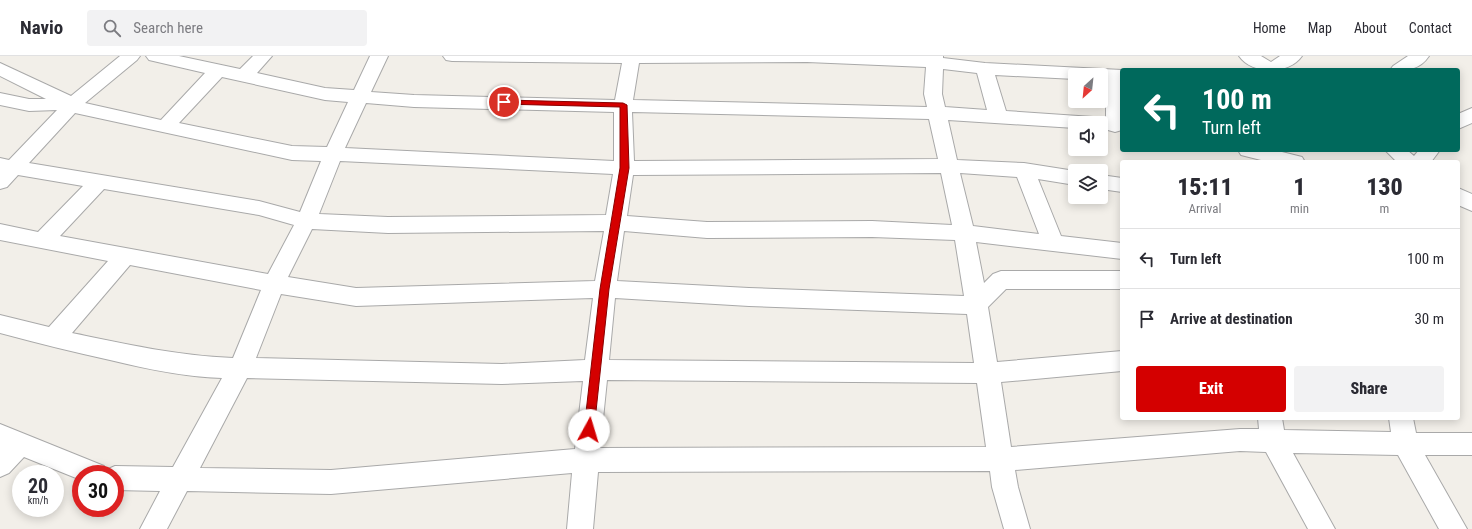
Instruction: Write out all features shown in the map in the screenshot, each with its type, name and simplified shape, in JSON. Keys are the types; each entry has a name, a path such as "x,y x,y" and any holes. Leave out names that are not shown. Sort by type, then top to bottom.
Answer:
{"street":[{"path":"4,171 73,104 131,56"},
{"path":"155,56 325,94 361,97 414,100 937,113 1068,121"},
{"path":"244,76 263,56"},
{"path":"153,529 240,368 274,284 306,221 333,154 379,56"},
{"path":"452,56 807,57 934,59 985,69 1118,75 1113,126"},
{"path":"1248,56 1269,68"},
{"path":"1275,68 1293,56"},
{"path":"1402,68 1420,56"},
{"path":"580,529 605,289 624,168 623,105 631,57"},
{"path":"934,59 933,94 964,233 1006,487 1017,529"},
{"path":"0,69 84,110 292,153 624,168 949,166 1024,170 1068,177"},
{"path":"985,69 998,116"},
{"path":"164,126 218,70"},
{"path":"0,99 29,105 73,104"},
{"path":"1460,122 1472,114"},
{"path":"1256,152 1287,160"},
{"path":"1397,152 1407,160"},
{"path":"1422,160 1428,152"},
{"path":"1024,170 1054,244"},
{"path":"4,171 99,182 259,208 306,221 388,225 616,223 707,230 872,229 964,233 1120,251"},
{"path":"43,240 99,182"},
{"path":"1108,183 1120,185"},
{"path":"1460,196 1472,204"},
{"path":"0,232 274,284 356,297 605,289 748,297 976,305 1001,280 1120,280"},
{"path":"54,338 125,256"},
{"path":"0,324 54,338 144,358 201,367 502,374 596,370 987,373 1120,361"},
{"path":"1401,420 1405,444 1454,529"},
{"path":"124,478 331,482 586,460 1001,459 1240,440 1272,430 1405,444 1472,444"},
{"path":"1272,430 1322,529"},
{"path":"0,465 10,439 74,465"}],"route":[{"path":"504,102 623,105 624,168 605,289 589,430"}]}
